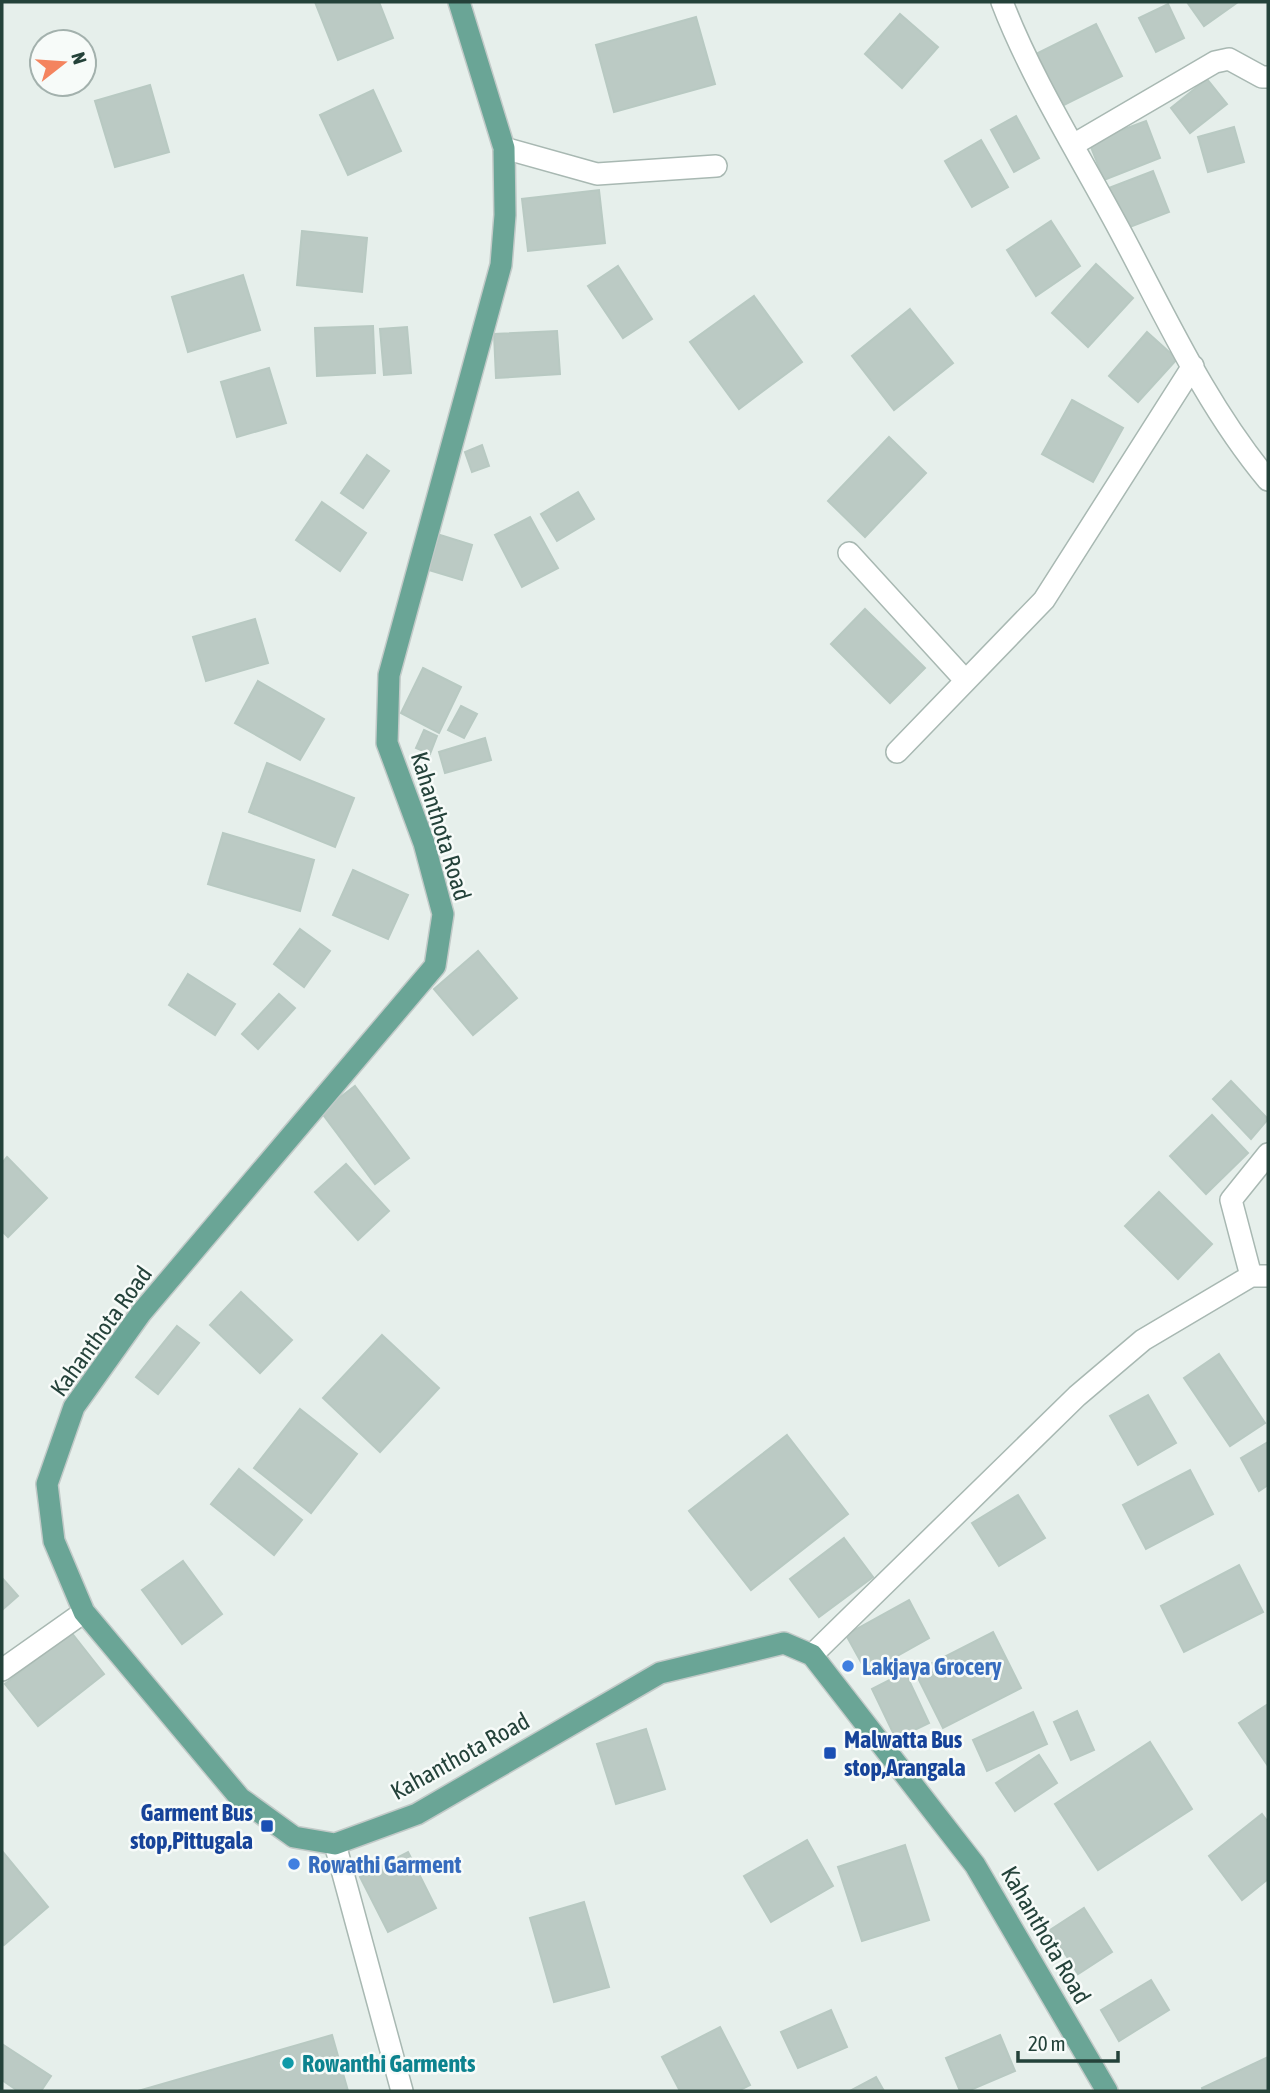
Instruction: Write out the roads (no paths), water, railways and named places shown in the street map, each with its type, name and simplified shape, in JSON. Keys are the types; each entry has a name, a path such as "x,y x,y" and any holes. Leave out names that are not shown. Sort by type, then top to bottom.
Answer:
{"main road":[{"name":"Kahanthota Road","path":"459,2 505,148 505,215 501,265 389,675 387,743 424,842 443,914 435,966 141,1312 74,1407 47,1484 54,1541 84,1612 240,1798 293,1837 335,1844 417,1814 660,1673 784,1643 812,1655 975,1865 1103,2090"}],"street":[{"path":"1002,2 1073,145 1193,366 1248,456 1268,480"},
{"path":"1073,145 1215,62 1229,59 1262,77 1268,77"},
{"path":"505,148 597,174 716,166"},
{"path":"897,752 1044,600 1193,366"},
{"path":"849,553 965,680"},
{"path":"812,1655 1077,1396 1143,1340 1260,1276 1231,1200 1268,1154"},
{"path":"2,1670 84,1612"},
{"path":"335,1844 402,2091"}],"place":[{"name":"Lakjaya Grocery","path":"848,1666"},
{"name":"Malwatta Bus stop,Arangala","path":"830,1753"},
{"name":"Garment Bus stop,Pittugala","path":"267,1826"},
{"name":"Rowathi Garment","path":"294,1864"},
{"name":"Rowanthi Garments","path":"288,2063"}]}
